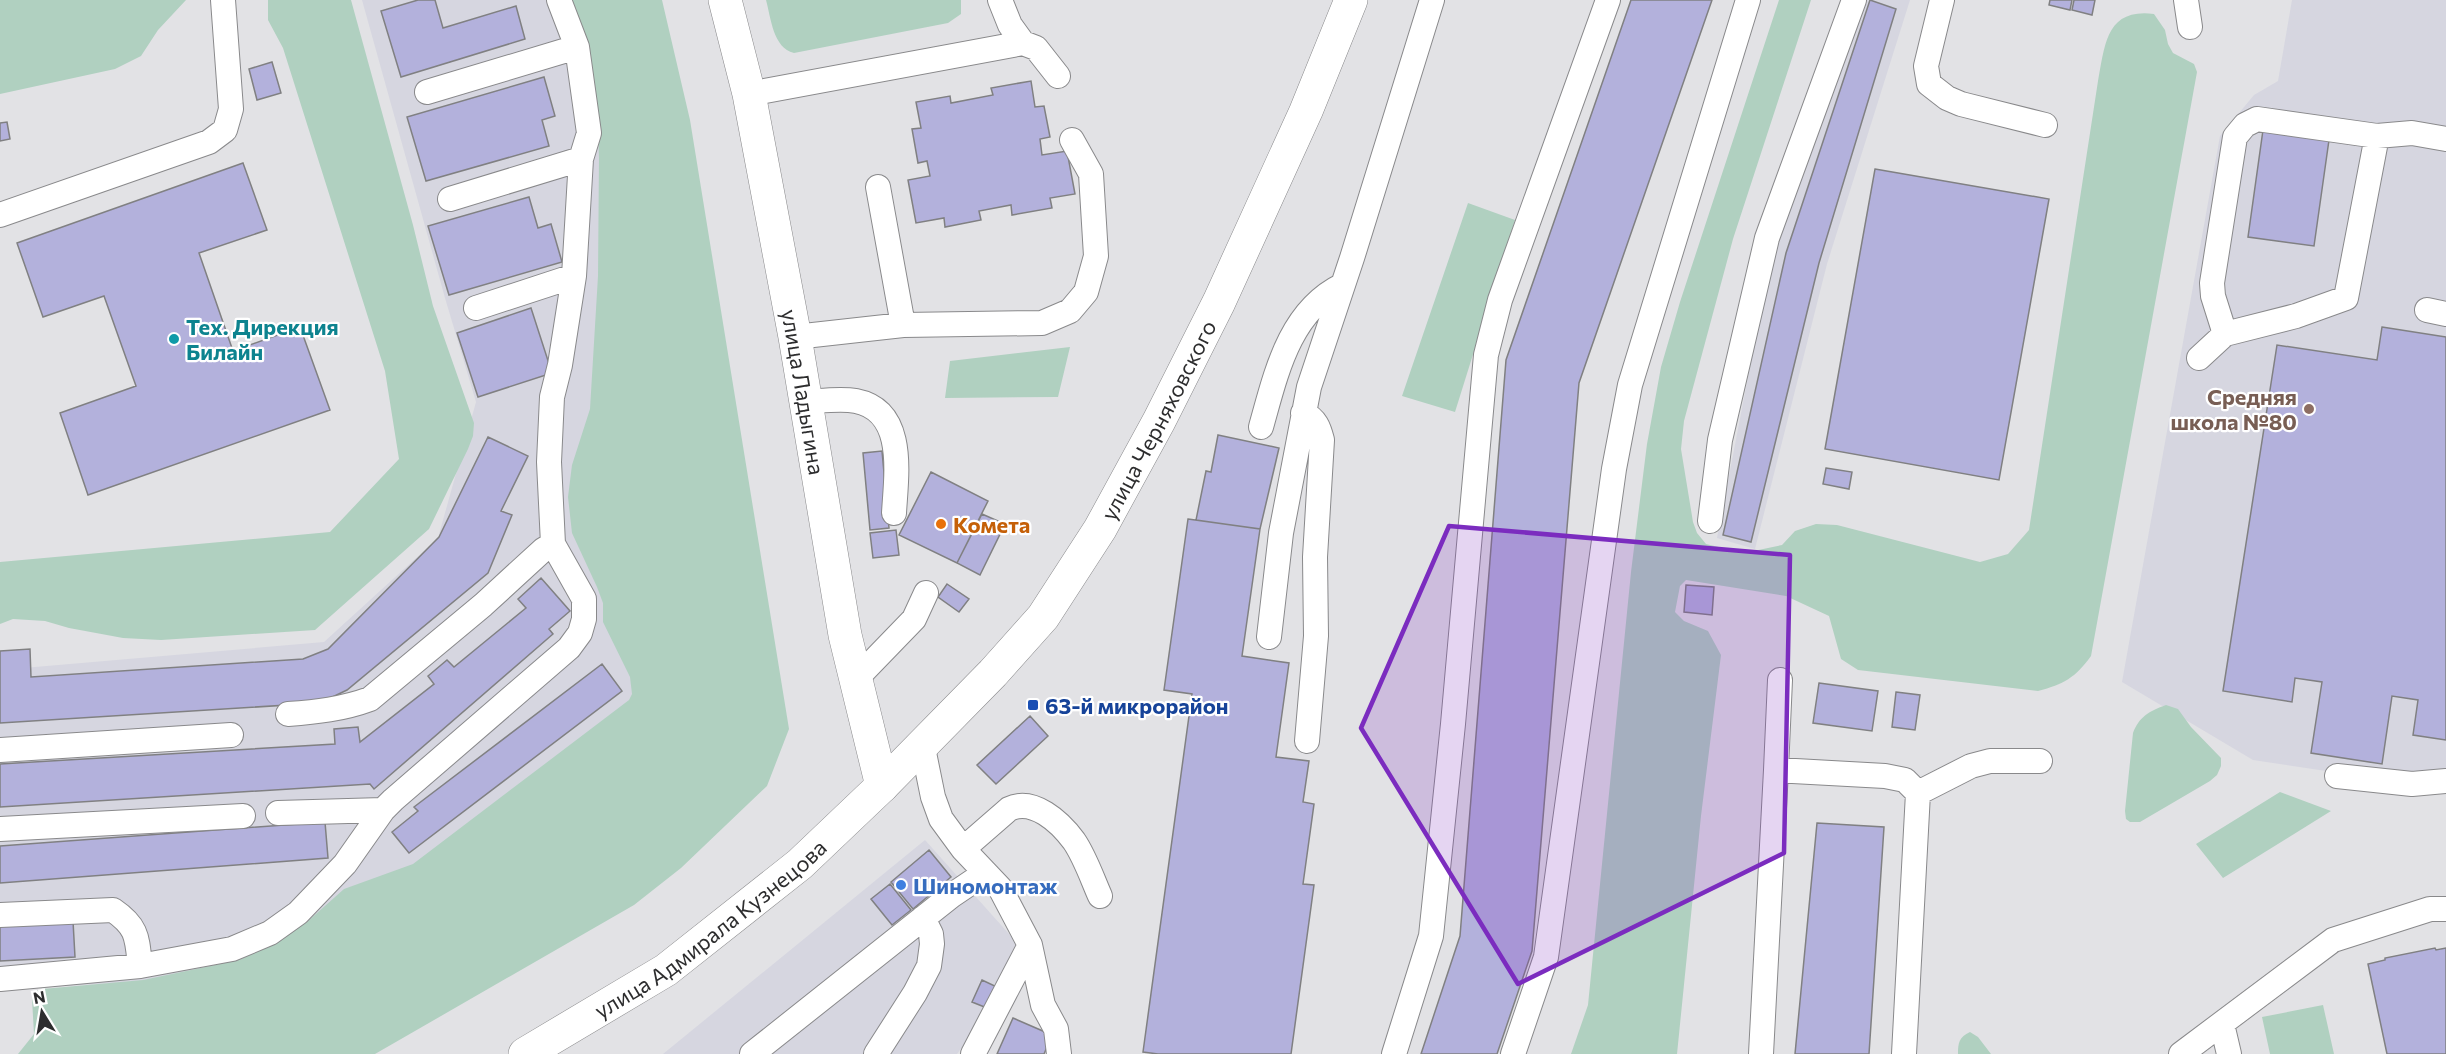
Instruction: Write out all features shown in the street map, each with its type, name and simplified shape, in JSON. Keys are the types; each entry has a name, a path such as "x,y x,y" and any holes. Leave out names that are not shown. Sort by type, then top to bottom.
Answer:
{"main road":[{"name":"улица Ладыгина","path":"725,0 749,94 795,337 834,577 855,680 882,786"},
{"name":"улица Черняховского","path":"882,786 993,673 1043,617 1100,529 1159,421 1219,302 1306,111 1351,0"},
{"name":"улица Адмирала Кузнецова","path":"525,1054 666,970 800,864 882,786"}],"lane":[{"path":"0,215 209,142 225,130 231,109 223,0"},
{"path":"0,979 140,966 232,949 270,933 298,913 345,864 383,810 569,648 579,633 584,619 584,599 553,544 549,462 552,397 560,365 574,276 581,159 589,133 577,47 559,0"},
{"path":"1000,0 1010,25 1023,43"},
{"path":"1269,637 1281,533 1309,387 1432,0"},
{"path":"1394,1054 1431,936 1451,745 1486,355 1500,300 1608,0"},
{"path":"1513,1054 1546,957 1614,469 1630,385 1748,0"},
{"path":"1710,521 1720,440 1767,238 1854,0"},
{"path":"1942,0 1926,66 1929,84 1947,98 1961,104 2045,125"},
{"path":"2186,0 2190,27"},
{"path":"749,94 1023,43 1036,48 1058,76"},
{"path":"427,92 577,47"},
{"path":"2224,334 2213,296 2212,283 2235,137 2245,125 2257,119 2377,136 2412,134 2446,139"},
{"path":"2199,358 2224,334 2296,316 2346,298 2377,136"},
{"path":"795,337 903,325 1042,322 1070,311 1086,292 1096,256 1091,174 1072,140"},
{"path":"450,199 581,159"},
{"path":"878,187 903,325"},
{"path":"476,308 574,276"},
{"path":"1261,427 1296,327 1310,308 1329,292 1343,285"},
{"path":"805,402 845,400 859,402 876,410 885,420 895,442 897,453 894,513"},
{"path":"1303,413 1310,416 1318,425 1322,440 1315,546 1316,636 1307,741"},
{"path":"288,714 320,712 370,699 483,605 543,550 553,544"},
{"path":"855,680 914,619 926,592"},
{"path":"1761,1054 1780,680"},
{"path":"0,750 231,735"},
{"path":"922,743 933,797 941,819 963,849 1000,888 1030,945 1043,1005 1056,1029 1059,1054"},
{"path":"1918,793 1971,766 1990,761 2040,761"},
{"path":"1776,770 1885,776 1905,780 1918,793 1904,1054"},
{"path":"2337,776 2412,784 2446,781"},
{"path":"963,849 1009,809 1029,805 1042,812 1074,841 1100,896"},
{"path":"279,813 383,810"},
{"path":"0,829 243,816"},
{"path":"752,1054 923,918 985,873"},
{"path":"2181,1054 2333,940 2430,909 2446,909"},
{"path":"0,915 113,910 128,920 136,933 140,966"},
{"path":"876,1054 915,993 929,966 931,934 923,918"},
{"path":"972,1054 1030,945"},
{"path":"2222,1024 2229,1054"}],"highlighted area":[{"path":"1449,526 1790,555 1784,853 1518,984 1361,728"}],"shaded area":[{"path":"362,0 604,0 694,732 506,871 197,978 0,990 0,670 324,642 438,538 476,402"},
{"path":"1864,0 1910,0 1827,264 1755,549 1717,538 1774,242"},
{"name":"Средняя школа №80","path":"2292,0 2446,0 2446,789 2253,760 2122,682 2220,136 2254,95 2278,81"},
{"path":"925,840 1018,944 989,1010 957,1054 663,1054"}],"green space":[{"path":"0,0 186,0 158,30 141,56 115,69 0,94"},
{"path":"268,0 351,0 433,306 474,423 473,436 468,449 429,529 315,630 161,640 123,638 45,621 13,619 0,624 0,562 330,532 399,459 385,371 283,48 268,20"},
{"path":"570,0 662,0 690,120 789,729 767,786 681,868 634,905 375,1054 18,1054 34,1034 32,999 34,992 42,989 143,980 239,960 278,942 308,921 344,889 413,864 629,700 632,694 630,677 603,622 603,603 572,533 568,497 572,465 590,409 598,276 599,158 598,132"},
{"path":"766,0 961,0 961,14 948,23 794,53 787,50 777,39"},
{"path":"1779,0 1811,0 1733,239 1684,421 1681,449 1693,522 1697,533 1706,544 1744,553 1782,545 1795,531 1816,524 1837,525 1980,562 2008,554 2029,530 2098,81 2106,42 2117,23 2126,17 2154,14 2165,30 2173,53 2194,64 2197,72 2091,656 2080,670 2068,679 2038,691 1858,670 1841,659 1829,616 1786,596 1686,580 1680,586 1675,612 1684,621 1708,631 1721,655 1701,816 1677,1054 1571,1054 1588,1005 1631,572 1647,444 1661,367 1680,302"},
{"path":"1468,203 1515,220 1455,412 1402,396"},
{"path":"1070,347 1058,397 945,398 950,361"},
{"path":"2166,705 2178,709 2191,727 2221,758 2221,766 2217,775 2210,781 2140,822 2130,822 2126,819 2125,811 2133,733 2145,715"},
{"path":"2280,792 2331,811 2223,878 2196,844"},
{"path":"2323,1005 2334,1054 2270,1054 2262,1017"},
{"path":"1970,1032 1978,1037 1991,1054 1958,1054 1960,1041"}],"building":[{"path":"418,0 435,0 443,28 516,6 525,39 401,77 381,11"},
{"path":"1631,0 1712,0 1579,383 1532,951 1497,1054 1421,1054 1460,936 1506,360"},
{"path":"1870,0 1896,9 1819,263 1751,542 1723,535 1786,253"},
{"path":"2050,0 2072,0 2070,10 2049,5"},
{"path":"2074,0 2095,0 2092,15 2072,10"},
{"path":"272,62 281,93 257,100 249,69"},
{"path":"544,77 555,116 542,120 549,146 426,181 407,117"},
{"path":"1031,81 1035,107 1044,106 1050,137 1040,139 1042,155 1067,151 1075,194 1050,198 1052,208 1012,215 1011,205 979,211 981,220 945,227 944,218 916,223 908,180 930,176 927,161 918,163 912,129 921,128 916,102 950,96 951,103 993,95 991,88"},
{"path":"7,122 10,139 0,141 0,123"},
{"path":"2263,130 2329,140 2314,246 2248,237"},
{"name":"Тех. Дирекция Билайн","path":"243,163 267,230 199,253 233,351 300,327 330,410 88,495 60,413 136,386 104,296 43,317 17,243"},
{"path":"1875,169 2049,199 1999,480 1825,449"},
{"path":"529,197 538,228 551,224 562,262 449,295 428,226"},
{"path":"531,308 552,373 478,397 457,333"},
{"path":"2382,327 2446,337 2446,740 2413,735 2418,700 2392,696 2382,764 2311,753 2322,682 2295,678 2292,702 2223,691 2277,345 2377,360"},
{"path":"1218,435 1279,448 1260,529 1196,520 1206,471 1211,472"},
{"path":"488,437 528,456 501,511 512,515 488,573 347,690 320,703 0,723 0,651 30,649 31,677 303,659 328,649 439,537"},
{"path":"882,451 889,528 870,530 863,453"},
{"path":"1826,468 1852,472 1849,489 1823,484"},
{"name":"Комета","path":"931,472 988,501 957,563 899,535"},
{"path":"982,514 1005,524 980,575 957,563"},
{"path":"1188,519 1260,529 1242,656 1289,663 1276,757 1309,761 1303,802 1314,804 1303,884 1314,885 1291,1054 1143,1052 1192,694 1164,690"},
{"path":"896,530 899,555 873,558 870,533"},
{"path":"541,578 570,611 549,629 553,634 374,789 370,784 0,807 0,764 335,744 334,729 358,727 360,742 434,684 428,676 447,660 454,667 526,608 518,599"},
{"path":"947,584 969,599 959,612 938,597"},
{"path":"1686,585 1714,587 1712,615 1684,612"},
{"path":"602,664 622,691 409,853 392,832 418,811 414,807"},
{"path":"1819,683 1878,691 1872,731 1813,723"},
{"path":"1896,692 1920,695 1915,730 1892,727"},
{"path":"1030,716 1048,736 996,784 977,765"},
{"path":"325,822 328,858 0,883 0,846"},
{"path":"1817,823 1884,827 1869,1054 1795,1054"},
{"path":"929,850 951,877 913,909 891,882"},
{"path":"890,884 911,910 892,925 871,899"},
{"path":"73,921 75,957 0,961 0,925"},
{"path":"2435,948 2436,950 2446,948 2446,1054 2387,1054 2368,964 2385,960 2385,958"},
{"path":"982,980 997,987 987,1008 972,1002"},
{"path":"1013,1018 1052,1035 1044,1054 997,1054"}],"place":[{"name":"Тех. Дирекция Билайн","path":"174,339"},
{"name":"Средняя школа №80","path":"2309,409"},
{"name":"Комета","path":"941,524"},
{"name":"63-й микрорайон","path":"1033,705"},
{"name":"Шиномонтаж","path":"901,885"}]}
